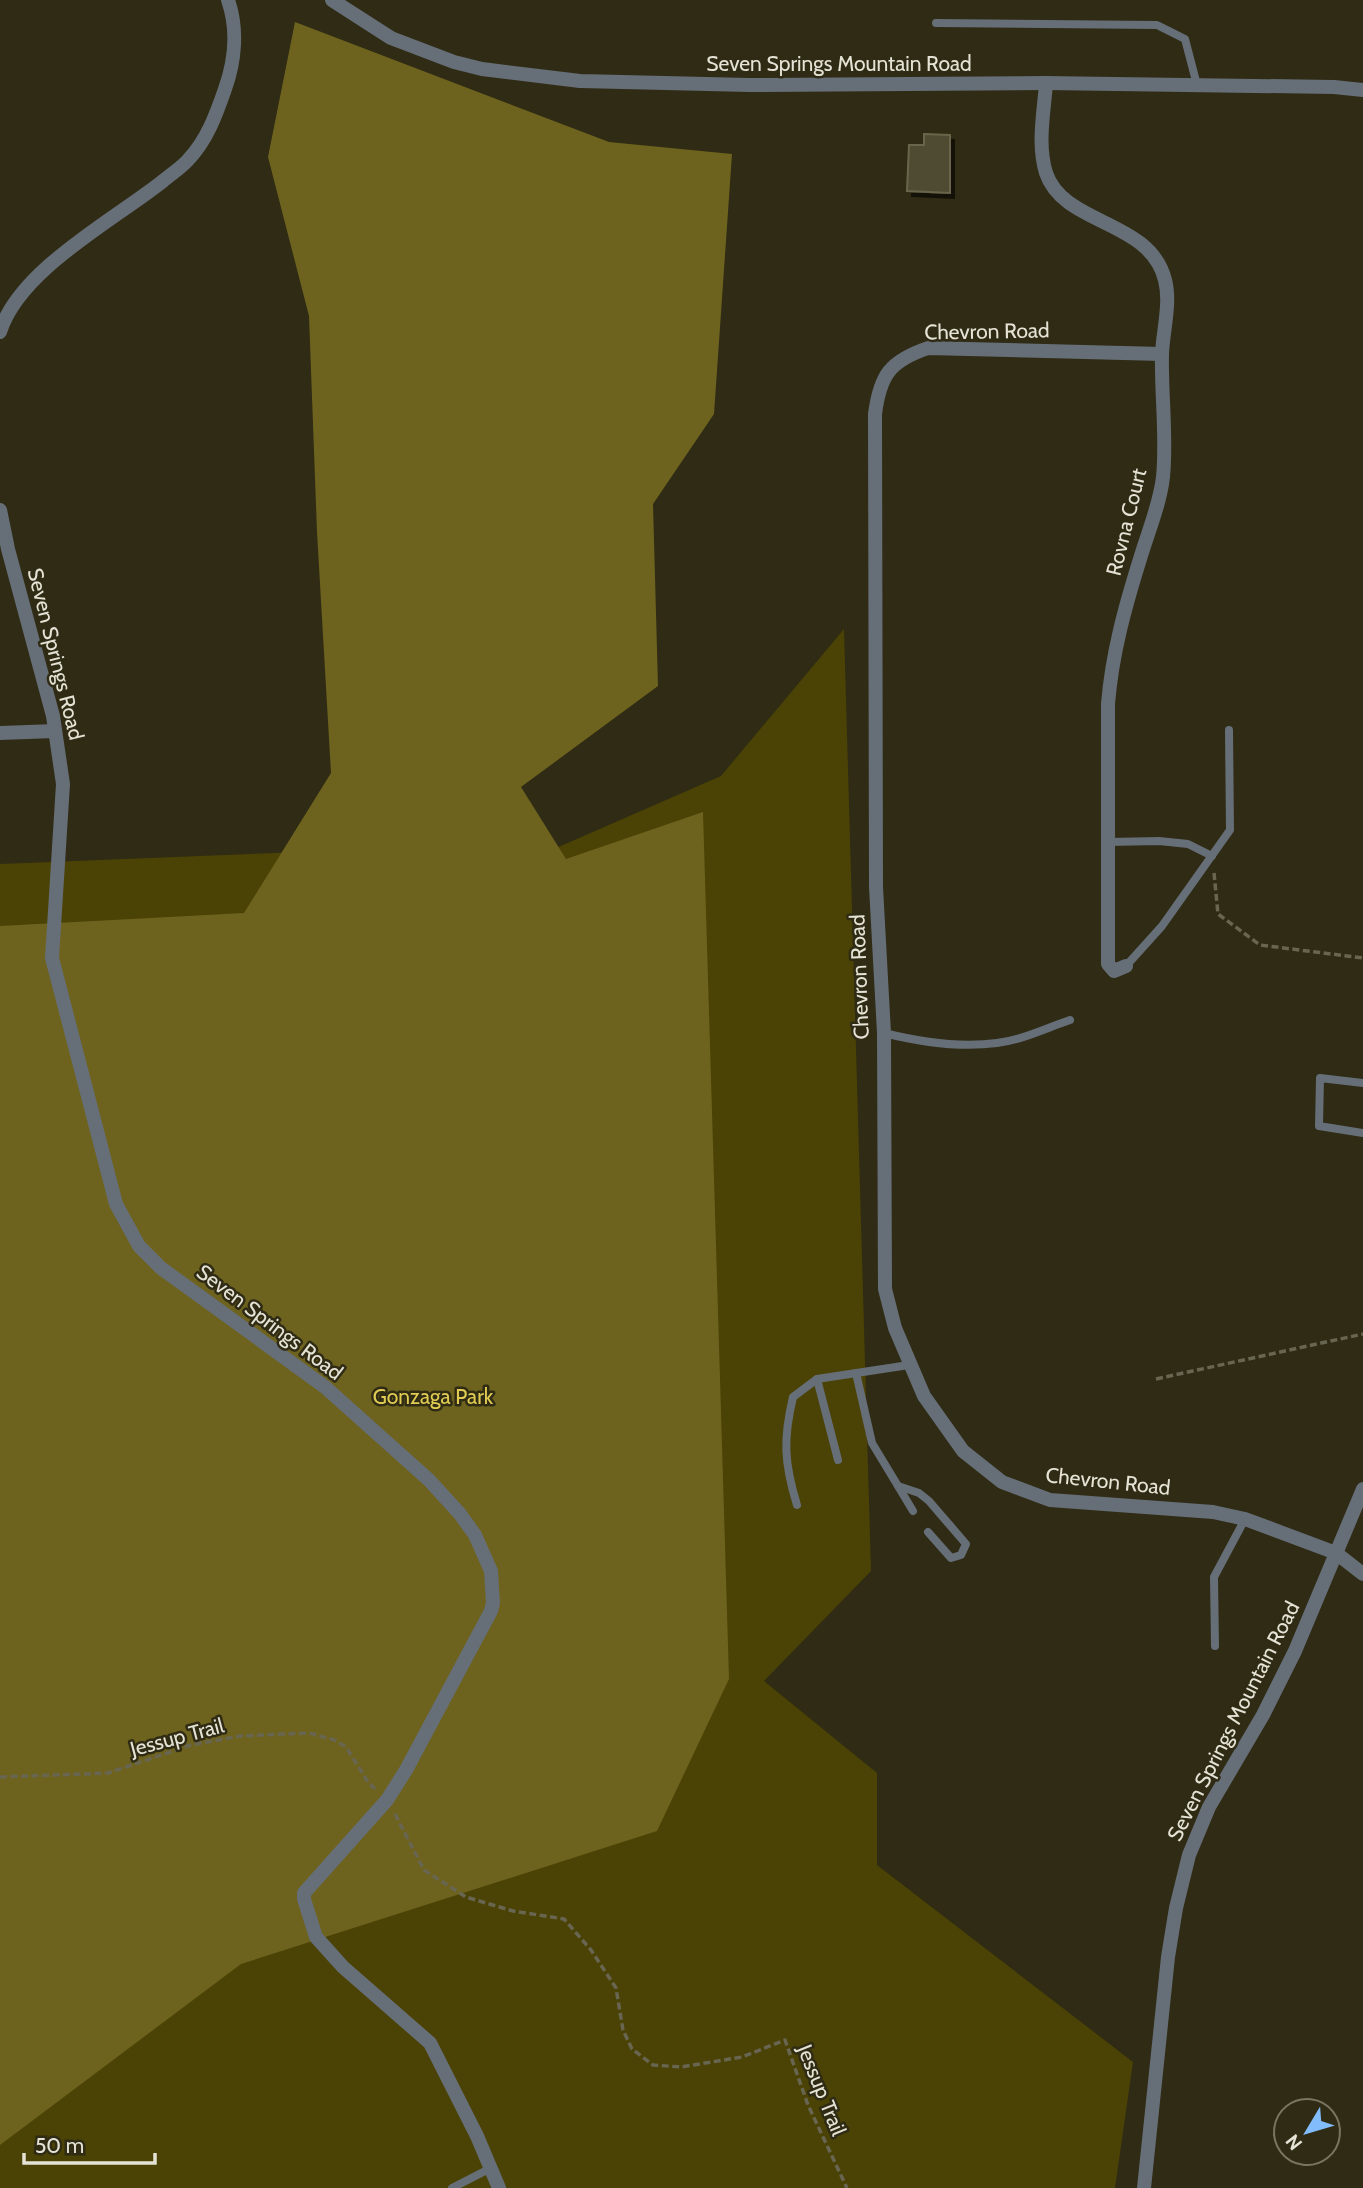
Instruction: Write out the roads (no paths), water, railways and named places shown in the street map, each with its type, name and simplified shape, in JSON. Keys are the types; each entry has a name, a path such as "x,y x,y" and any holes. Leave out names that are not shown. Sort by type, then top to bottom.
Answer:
{"street":[{"path":"0,330 31,283 86,235 142,197 188,160 212,127 229,77 234,51 233,15 229,0"},
{"name":"Seven Springs Mountain Road","path":"332,0 391,38 454,62 482,69 568,79 762,85 1046,83 1334,87 1363,90"},
{"name":"Rovna Court","path":"1046,83 1041,142 1046,174 1054,189 1066,201 1147,247 1165,279 1162,354 1163,477 1124,611 1111,669 1108,704 1108,964 1114,971 1126,966"},
{"name":"Chevron Road","path":"1162,354 928,348 901,360 880,383 875,414 876,887 884,1033 885,1289 895,1328 924,1395 963,1451 1002,1482 1050,1500 1213,1512 1245,1519 1336,1553 1363,1574"},
{"name":"Seven Springs Road","path":"0,510 55,731 63,784 52,958 116,1204 139,1246 161,1268 325,1387 429,1480 475,1535 491,1571 491,1611 407,1770 387,1800 304,1893 304,1899 316,1937 343,1967 430,2043 477,2136 499,2188"},
{"path":"0,733 55,731"},
{"name":"Seven Springs Mountain Road","path":"1144,2188 1168,1956 1189,1855 1209,1807 1263,1715 1296,1651 1363,1489"}],"lane":[{"path":"936,23 1157,25 1185,39 1197,85"},
{"path":"1126,966 1162,926 1230,831 1229,730"},
{"path":"1108,842 1159,841 1188,844 1212,856"},
{"path":"884,1033 934,1043 971,1045 999,1043 1070,1020"},
{"path":"1363,1083 1320,1078 1318,1126 1363,1133"},
{"path":"797,1505 787,1473 786,1427 793,1396 817,1380 909,1365"},
{"path":"856,1374 872,1443 913,1511"},
{"path":"817,1380 838,1460"},
{"path":"898,1486 919,1493 929,1501 967,1544 961,1555 951,1558 928,1532"},
{"path":"1215,1646 1214,1577 1245,1519"},
{"path":"452,2188 491,2168"}],"park label":[{"name":"Gonzaga Park","path":"433,1396"}]}
